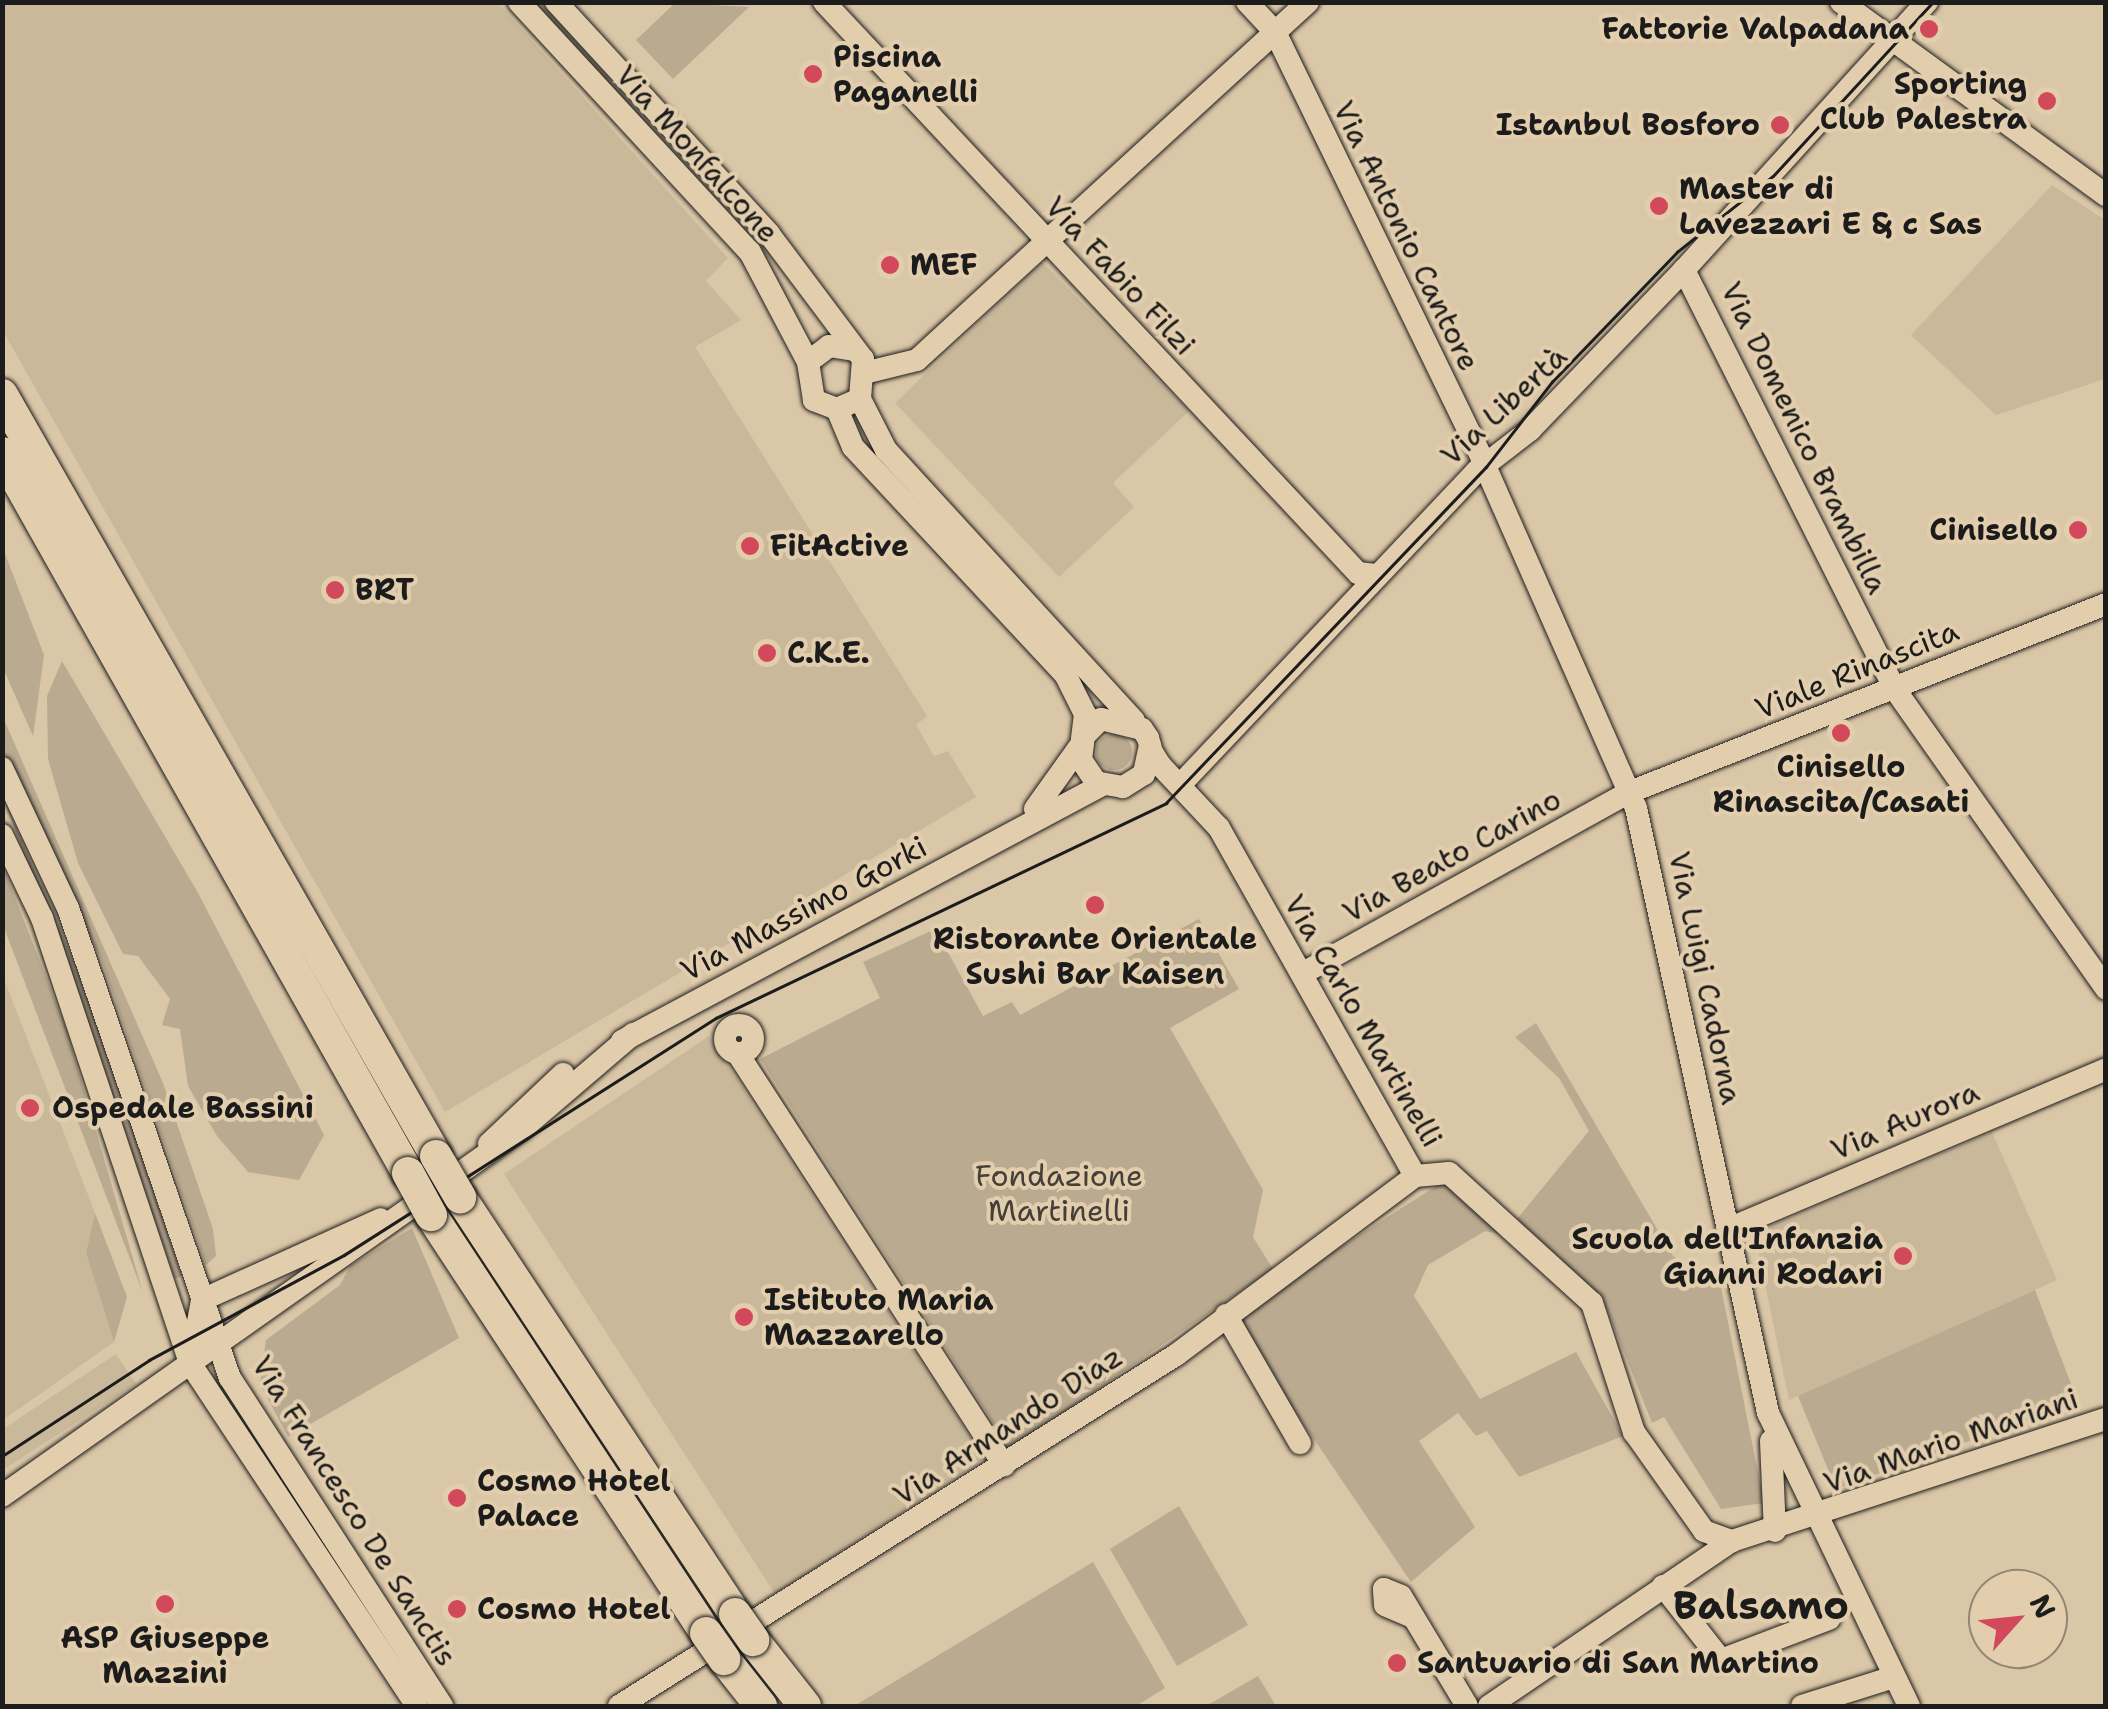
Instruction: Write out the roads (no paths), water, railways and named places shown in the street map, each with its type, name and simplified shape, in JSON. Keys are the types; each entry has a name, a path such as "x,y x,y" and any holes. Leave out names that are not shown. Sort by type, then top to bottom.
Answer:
{"highway":[{"path":"2,395 460,1197 744,1627 805,1706"},
{"path":"2,454 431,1214 715,1646 760,1706"}],"street":[{"name":"Via Monfalcone","path":"519,2 750,252 808,362"},
{"name":"Via Monfalcone","path":"556,2 770,234 854,350"},
{"name":"Via Fabio Filzi","path":"824,2 1358,573 1378,575"},
{"name":"Via Antonio Cantore","path":"1247,2 1275,32 1484,464"},
{"path":"868,372 917,360 1308,2"},
{"path":"1840,2 2106,195"},
{"name":"Via Libertà","path":"1180,785 1484,464 1520,440 1684,270 1923,6"},
{"name":"Via Domenico Brambilla","path":"1684,270 1894,688 2106,989"},
{"path":"829,346 854,350 868,372 860,398 886,450 1137,724 1150,745 1138,779 1102,785 1084,770 1081,743 1086,718 1066,674 853,447 837,409 807,391 808,362 829,346"},
{"path":"837,409 860,398"},
{"name":"Via Luigi Cadorna","path":"1484,464 1630,792 1768,1412 1816,1520 1909,1706"},
{"name":"Viale Rinascita","path":"1630,792 2106,604"},
{"path":"1081,743 1106,718 1137,724"},
{"name":"Via Massimo Gorki","path":"1004,839 1063,778 1081,743"},
{"name":"Via Carlo Martinelli","path":"1150,745 1180,785 1214,820 1415,1176 1450,1173 1592,1303 1634,1432 1705,1542"},
{"name":"Via Francesco De Sanctis","path":"2,768 68,908 218,1345 246,1407 442,1706"},
{"name":"Via Massimo Gorki","path":"2,1496 483,1152 634,1034 1102,785"},
{"name":"Via Beato Carino","path":"1302,973 1630,792"},
{"name":"Via Francesco De Sanctis","path":"2,835 42,918 190,1363 417,1706"},
{"path":"738,1054 1004,1465"},
{"name":"Via Aurora","path":"1728,1229 2106,1068"},
{"name":"Via Armando Diaz","path":"618,1706 1004,1465 1226,1315 1415,1176"},
{"name":"Via Massimo Gorki","path":"202,1300 395,1215"},
{"path":"190,1363 202,1300"},
{"path":"1226,1315 1300,1443"},
{"path":"1768,1412 1776,1531"},
{"name":"Via Mario Mariani","path":"1705,1542 1732,1541 1816,1520 2106,1419"},
{"path":"1488,1706 1663,1586 1705,1542"},
{"path":"1663,1586 1721,1660 1829,1619"},
{"path":"1413,1617 1467,1706"},
{"path":"1802,1706 1894,1677"}],"tram line":[{"path":"2,1456 149,1360 344,1255 716,1018 1166,803 1486,467 1552,382 1677,252 1773,176 1933,2"}],"place":[{"name":"Fattorie Valpadana","path":"1929,29"},
{"name":"Piscina Paganelli","path":"813,74"},
{"name":"Sporting Club Palestra","path":"2047,101"},
{"name":"Istanbul Bosforo","path":"1780,125"},
{"name":"Master di Lavezzari E & c Sas","path":"1659,206"},
{"name":"MEF","path":"890,265"},
{"name":"Cinisello","path":"2078,530"},
{"name":"FitActive","path":"750,546"},
{"name":"BRT","path":"335,590"},
{"name":"C.K.E.","path":"767,653"},
{"name":"Cinisello Rinascita/Casati","path":"1841,733"},
{"name":"Ristorante Orientale Sushi Bar Kaisen","path":"1095,905"},
{"name":"Ospedale Bassini","path":"30,1108"},
{"name":"Scuola dell'Infanzia Gianni Rodari","path":"1903,1256"},
{"name":"Istituto Maria Mazzarello","path":"744,1317"},
{"name":"Cosmo Hotel Palace","path":"457,1498"},
{"name":"ASP Giuseppe Mazzini","path":"165,1604"},
{"name":"Cosmo Hotel","path":"457,1609"},
{"name":"Santuario di San Martino","path":"1397,1663"}],"district":[{"name":"Balsamo","path":"1761,1605"}],"park label":[{"name":"Fondazione Martinelli","path":"1059,1193"}]}
